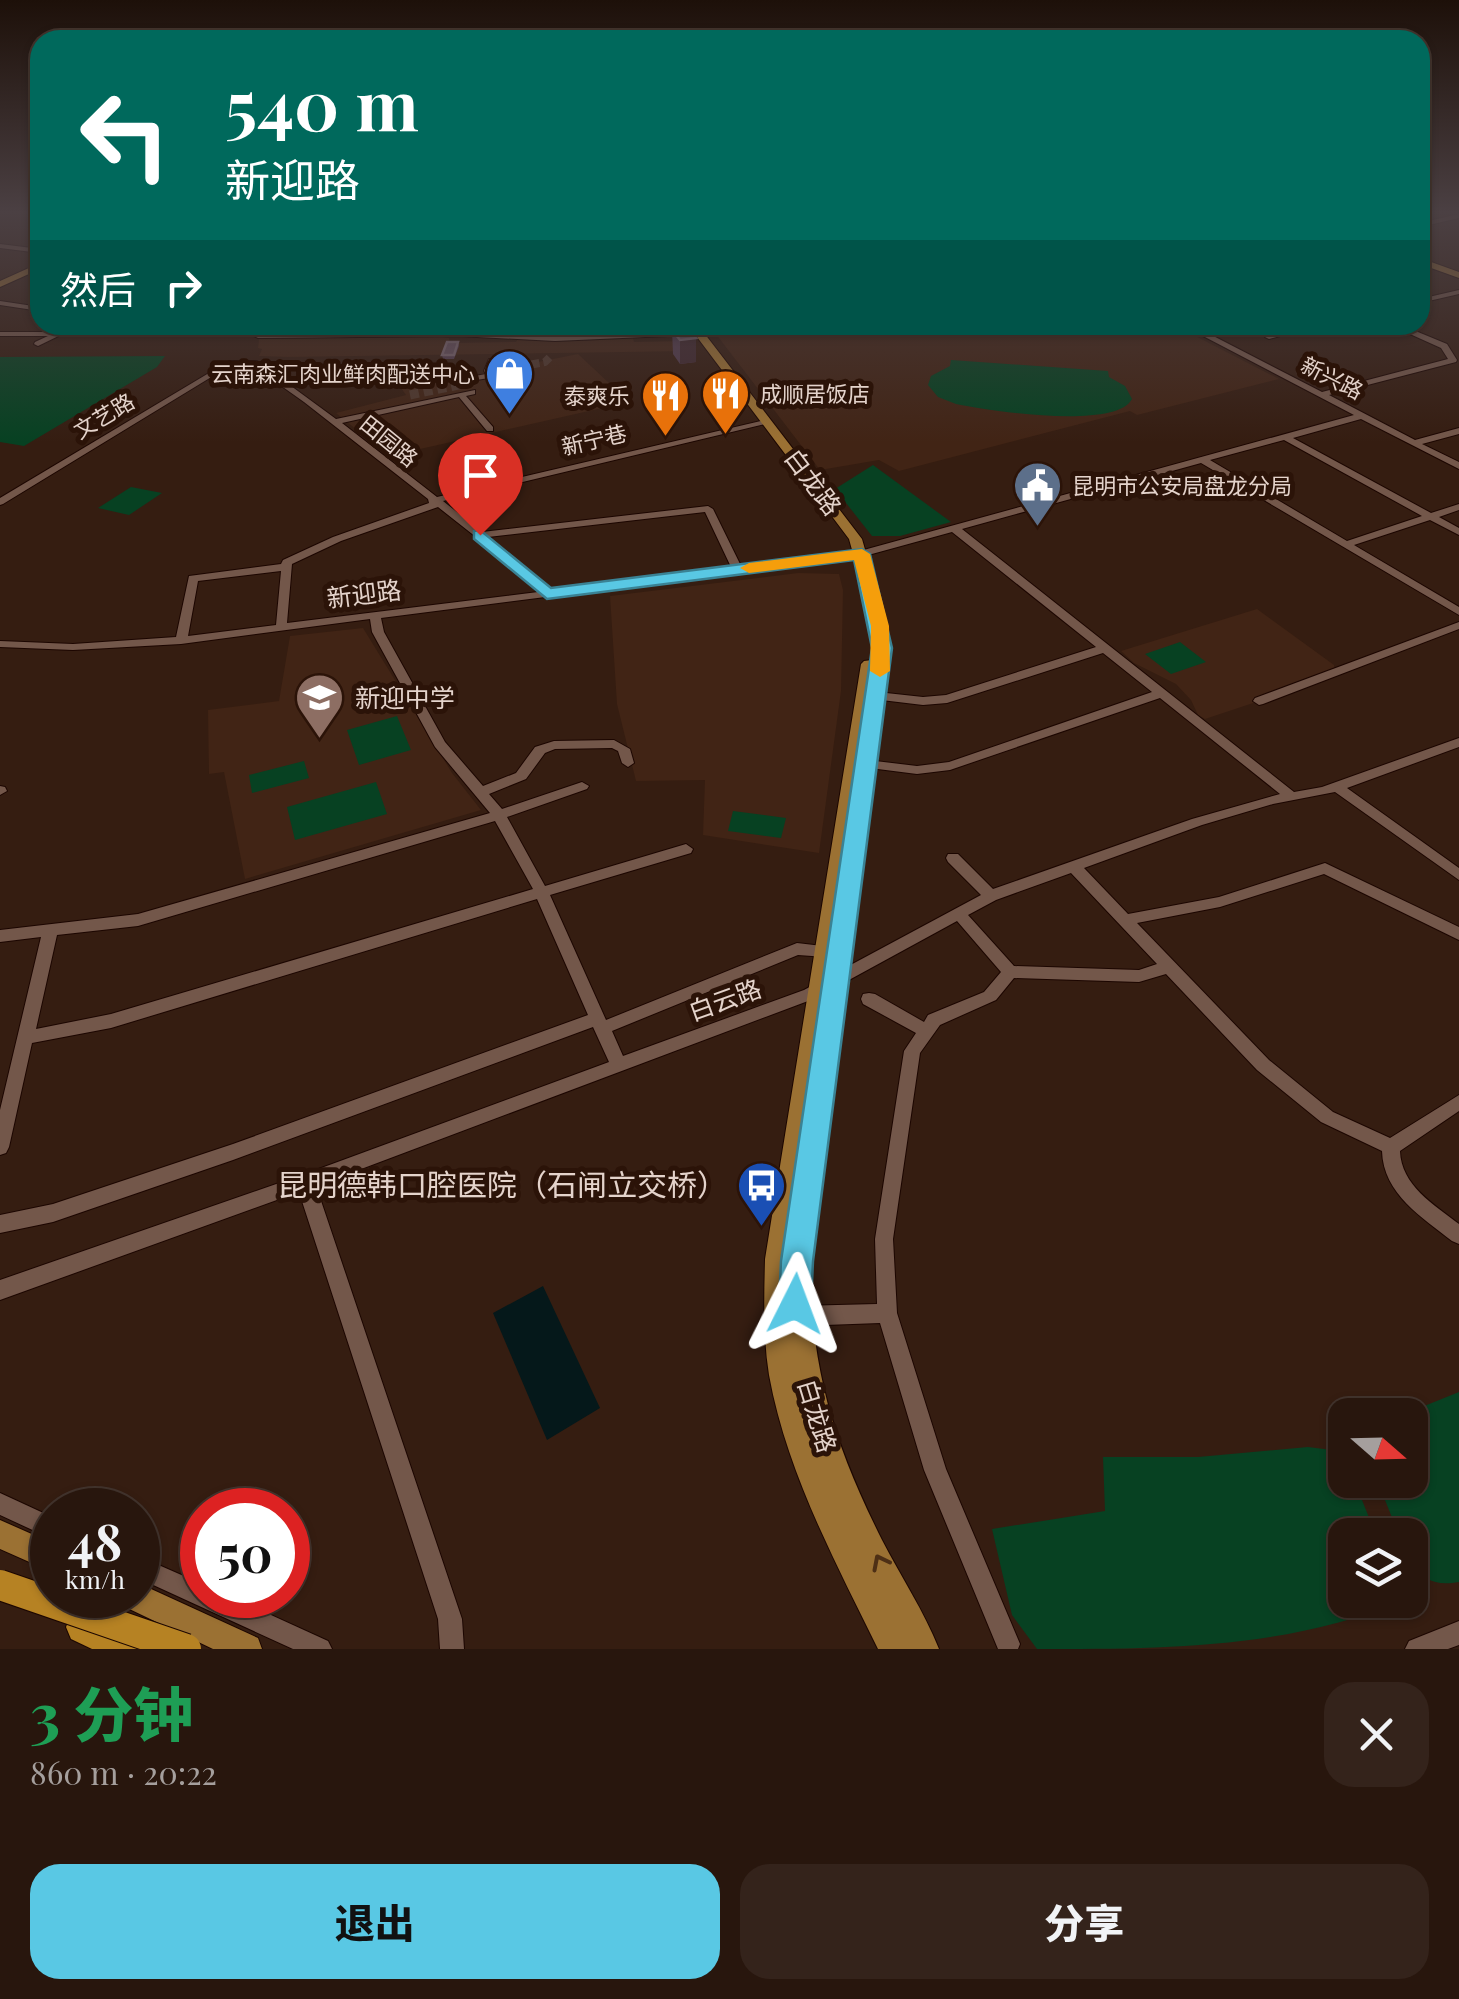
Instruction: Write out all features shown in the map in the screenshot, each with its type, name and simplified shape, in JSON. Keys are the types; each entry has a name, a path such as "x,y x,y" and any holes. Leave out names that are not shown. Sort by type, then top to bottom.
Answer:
{"highway":[{"path":"0,1587 131,1649"},
{"path":"0,1587 186,1649"}],"main road":[{"name":"白龙路","path":"694,335 856,554 880,626 882,648 867,764 778,1259 776,1304 782,1375 800,1444 894,1649"},
{"name":"白龙路","path":"856,554 870,648 826,952 828,985 797,1261 796,1316 802,1372 820,1437 924,1649"},
{"path":"0,1534 30,1548"},
{"path":"0,1573 158,1649"},
{"path":"160,1608 247,1649"}],"street":[{"path":"1430,299 1459,292"},
{"path":"0,303 30,308"},
{"path":"0,334 30,334"},
{"path":"38,344 56,335"},
{"path":"254,349 261,335"},
{"path":"254,349 444,335"},
{"path":"485,335 604,335"},
{"name":"新兴路","path":"1205,335 1459,466"},
{"path":"1269,336 1273,335"},
{"path":"1320,395 1453,360 1444,346 1418,335"},
{"name":"文艺路","path":"0,502 254,349"},
{"name":"田园路","path":"254,349 330,419 480,535 547,594"},
{"path":"461,381 492,375 488,371 492,361"},
{"path":"330,419 466,393 490,429"},
{"path":"330,419 410,395"},
{"name":"新迎路","path":"0,644 74,647 181,640 856,554 956,530 1361,416"},
{"name":"新宁巷","path":"286,567 287,562 338,539 434,502 762,422"},
{"path":"1414,443 1459,431"},
{"path":"1285,437 1459,532"},
{"path":"1204,460 1459,612"},
{"path":"1344,545 1459,507"},
{"path":"480,535 708,510 737,569"},
{"path":"956,530 1292,797"},
{"path":"181,640 194,578 286,567 281,627"},
{"path":"376,616 378,632 432,731 499,815 541,891 619,1066"},
{"path":"1260,702 1459,626"},
{"path":"877,696 922,701 948,699 1106,648"},
{"path":"867,764 917,770 950,766 1162,693"},
{"name":"白云路","path":"0,1290 305,1182 828,985 992,896 1197,822 1337,786 1459,742"},
{"path":"481,792 521,776 540,750 554,745 614,744 624,749 628,763"},
{"path":"0,936 138,920 499,815 582,786"},
{"path":"1337,786 1459,875"},
{"path":"27,1037 111,1021 686,849"},
{"path":"953,858 992,896"},
{"path":"1074,868 1263,1065 1327,1117 1391,1147"},
{"path":"1124,920 1220,902 1325,868 1459,934"},
{"path":"958,914 1010,972 1139,976 1170,967"},
{"path":"0,1147 50,930"},
{"path":"0,1224 53,1214 216,1158 601,1023 796,949 826,952"},
{"path":"1008,1644 935,1470 887,1313 884,1238 912,1051 934,1020 990,996 1010,972"},
{"path":"869,998 926,1031"},
{"path":"1459,1102 1391,1147 1388,1165 1402,1186 1459,1235"},
{"path":"305,1182 450,1619 452,1649"},
{"path":"796,1316 887,1313"},
{"path":"0,1504 30,1518"},
{"path":"160,1577 320,1649"},
{"path":"1418,1649 1459,1633"}],"shaded area":[{"path":"717,335 1193,335 1279,379 1137,415 1130,411 899,471 879,460 820,470"},
{"path":"519,337 633,338 634,342 685,341 692,351 288,357 259,356 262,349 258,348 259,339 449,338 449,343 516,342"},
{"path":"578,354 624,397 615,399 620,404 389,456 336,413 406,395 399,385 460,373 464,377"},
{"path":"798,573 839,574 843,590 841,691 819,853 703,835 705,780 636,781 617,704 610,596"},
{"path":"1257,609 1334,665 1335,676 1205,719 1176,684 1134,663 1121,651"},
{"name":"新迎中学","path":"363,628 452,773 481,810 245,879 224,772 209,774 208,710 279,701 290,636"},
{"path":"543,1286 600,1408 547,1440 493,1313"}],"green space":[{"path":"165,356 157,367 24,446 0,442 0,357"},
{"path":"951,360 1108,371 1109,377 1125,386 1132,399 1121,408 1102,414 1078,416 1022,414 956,404 938,397 928,385 931,376 950,366"},
{"path":"873,465 951,522 900,536 872,536 835,489"},
{"path":"131,487 162,493 129,515 98,508"},
{"path":"1180,642 1206,662 1171,674 1145,654"},
{"path":"397,716 411,750 359,765 347,730"},
{"path":"304,761 309,778 252,793 249,775"},
{"path":"376,782 387,814 295,840 287,807"},
{"path":"733,811 786,818 781,838 728,831"},
{"path":"1459,1392 1459,1582 1428,1579 1428,1518 1392,1518 1384,1498 1428,1498 1428,1405"},
{"path":"1308,1447 1328,1450 1328,1498 1361,1498 1369,1518 1328,1518 1328,1618 1352,1618 1224,1643 1037,1649 1012,1615 992,1529 1105,1511 1103,1457 1198,1457"}],"building":[{"path":"676,335 696,338 680,340"},
{"path":"447,342 458,342 454,355 442,355"}],"tunnel":[{"path":"508,369 545,362 550,357"},
{"path":"497,372 520,367"},
{"path":"490,373 497,372"},
{"path":"497,372 523,401"},
{"path":"410,395 464,384"}],"slow traffic":[{"path":"749,568 862,554 880,626 880,671"}],"place":[{"name":"云南森汇肉业鲜肉配送中心","path":"510,416"},
{"name":"成顺居饭店","path":"725,436"},
{"name":"泰爽乐","path":"665,438"},
{"name":"昆明市公安局盘龙分局","path":"1037,528"},
{"name":"新迎中学","path":"320,740"},
{"name":"昆明德韩口腔医院（石闸立交桥）","path":"762,1228"}],"route":[{"path":"480,535 547,594 862,554 882,648 797,1261 795,1304"}]}
